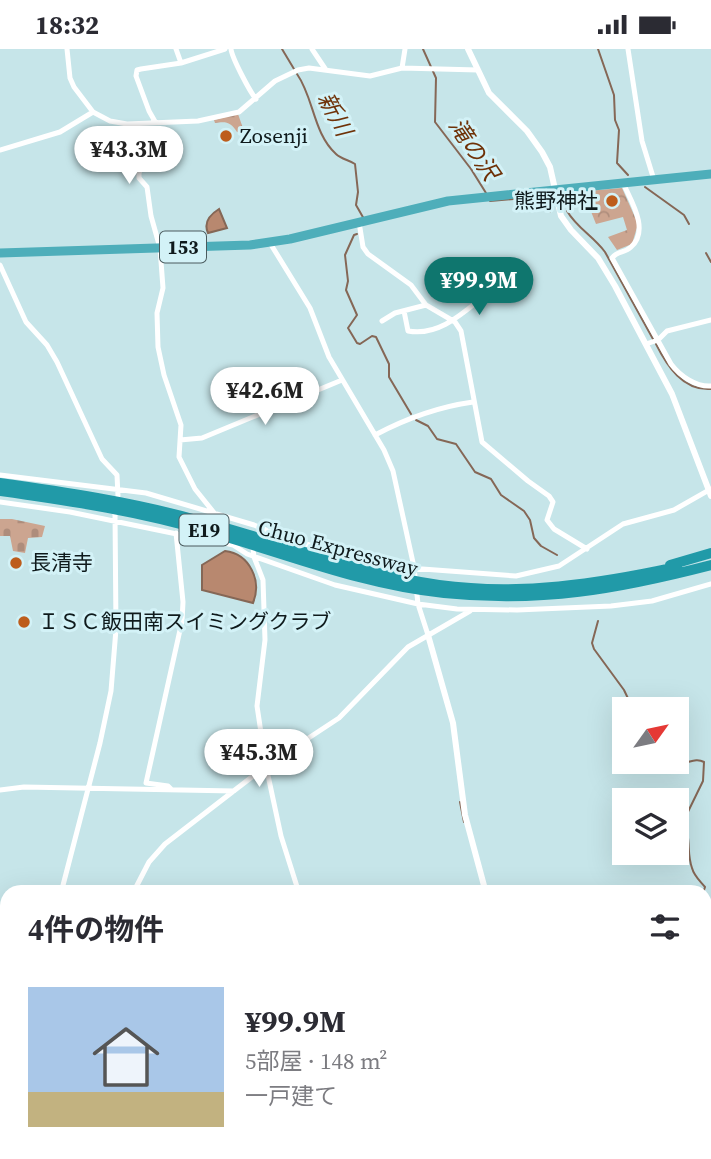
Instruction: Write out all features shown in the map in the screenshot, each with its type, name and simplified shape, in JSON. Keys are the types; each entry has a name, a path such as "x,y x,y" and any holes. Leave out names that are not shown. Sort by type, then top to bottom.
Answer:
{"highway":[{"name":"153","path":"0,253 270,243 424,206 554,189 711,174"},
{"name":"Chuo Expressway","path":"0,482 136,505 194,519 402,583"},
{"name":"Chuo Expressway","path":"0,491 105,506 144,515 224,536 353,576 499,597 600,590 711,567"},
{"name":"Chuo Expressway","path":"424,586 524,589 591,585 711,556"}],"street":[{"path":"67,49 70,78 93,112 110,121 127,124 198,121 239,113 275,81 295,71 309,68 370,76 402,68 478,70"},
{"path":"176,49 181,62"},
{"path":"215,514 195,489 178,452 181,425 164,375 158,347 157,313 163,288 160,248 150,216 147,187 139,178 139,173 143,165 151,162 165,139 149,111 136,76 137,70 181,62 225,49"},
{"path":"231,49 236,65 256,99"},
{"path":"312,49 326,70"},
{"path":"402,68 405,49"},
{"path":"468,49 492,98 527,131 542,152 550,167 561,216 570,230 598,258 652,342 676,372 701,386 711,386"},
{"path":"628,49 642,141 654,180"},
{"path":"0,149 60,132 93,112"},
{"path":"0,475 146,493 290,540 372,562 409,568 516,576 547,571 559,566 623,524 674,510 710,492 652,342 612,258 614,254 634,244 640,224 624,183"},
{"path":"363,221 363,247 368,254 411,285 426,305 453,321 461,331 482,442 549,496 553,502 547,520 554,529 587,549"},
{"path":"270,243 310,308 329,356 393,471 414,567 418,604 455,731 465,815 484,885"},
{"path":"0,265 26,322 57,362 102,459 117,475 118,496"},
{"path":"404,311 407,328 411,332 433,330 453,321 488,293"},
{"path":"382,321 395,313 426,305"},
{"path":"652,342 667,331 711,320"},
{"path":"180,440 202,438 342,380"},
{"path":"375,435 397,423 435,409 473,402"},
{"path":"0,502 70,512 233,545 254,557 335,585 418,604 472,610 611,606 652,601 711,585"},
{"path":"63,885 111,691 116,629 115,514"},
{"path":"171,789 168,786 146,783 183,621 176,533"},
{"path":"253,548 264,580 265,643 257,706 281,836 296,885"},
{"path":"515,584 516,576"},
{"path":"516,600 517,610"},
{"path":"137,885 158,850 266,766 339,718 408,647 472,610"},
{"path":"0,790 24,787 87,787 234,791"}],"green space":[{"path":"238,114 245,134 237,132 228,123 215,123 214,120"},
{"path":"622,188 638,224 632,244 617,250 608,237 627,230 623,217 596,224 590,209 588,191"},
{"path":"0,519 45,526 42,537 28,538 25,553 13,551 10,536 0,536"}],"shaded area":[{"path":"219,209 227,228 208,233 207,222"},
{"path":"225,551 241,557 252,570 256,586 253,603 202,590 202,565"}],"waterway":[{"name":"新川","path":"282,49 294,69"},
{"name":"滝の沢","path":"423,49 436,78 435,122 486,193"},
{"path":"598,49 614,95 615,120 619,130 617,163 628,175"},
{"name":"新川","path":"297,74 328,146 338,156 355,164 358,192 356,205 364,219"},
{"path":"645,187 684,215 689,224"},
{"name":"滝の沢","path":"490,201 537,197 550,212"},
{"name":"滝の沢","path":"567,211 605,252 653,339"},
{"name":"新川","path":"357,234 354,235 345,255 348,281 346,290 357,315 348,328 360,344 372,336 376,337 389,364 389,377 411,414"},
{"path":"706,253 711,262"},
{"name":"滝の沢","path":"656,344 665,361 684,381 701,389 711,389"},
{"name":"新川","path":"416,420 428,426 437,439 456,444 475,472 491,479 501,495 524,511 530,520 534,538 541,546 557,555"},
{"name":"新川","path":"598,621 592,643 594,649 627,697"},
{"name":"新川","path":"690,761 704,762 703,781 683,822 690,862 703,885"},
{"path":"460,802 464,822"}],"place":[{"name":"Zosenji","path":"226,136"},
{"name":"熊野神社","path":"612,201"},
{"name":"長清寺","path":"16,563"},
{"name":"ＩＳＣ飯田南スイミングクラブ","path":"24,622"}]}
